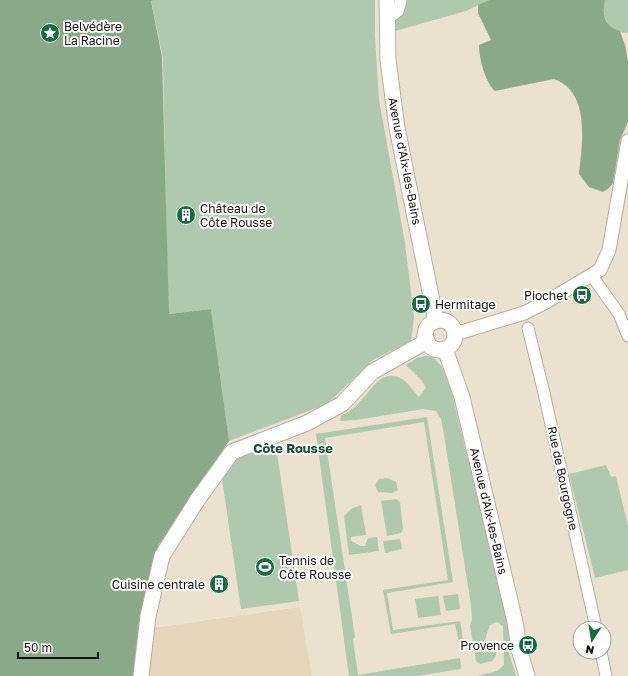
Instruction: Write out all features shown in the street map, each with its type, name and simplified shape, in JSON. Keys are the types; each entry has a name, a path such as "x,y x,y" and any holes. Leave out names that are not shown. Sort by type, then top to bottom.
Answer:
{"main road":[{"name":"Avenue d'Aix-les-Bains","path":"387,0 390,80 397,128 436,321"},
{"path":"436,321 445,321 449,323 455,334 454,341 445,349 433,348 427,341 426,331 428,327 436,321"},
{"path":"140,676 148,616 162,556 198,499 232,452 307,423 342,404 372,372 427,341"},
{"name":"Avenue d'Aix-les-Bains","path":"445,349 462,397 512,606 519,649 527,676"}],"street":[{"path":"387,19 398,11 401,0"},
{"path":"455,334 524,313 592,276 604,264 609,250 628,141"},
{"path":"592,276 619,314 628,336"},
{"name":"Rue de Bourgogne","path":"528,328 594,620"},
{"path":"603,660 606,676"}],"shaded area":[{"path":"300,607 312,676 148,676 155,628"}],"green space":[{"path":"0,0 153,0 151,1 162,57 169,314 211,309 229,441 158,546 133,676 0,676"},
{"path":"151,0 375,0 375,37 379,100 405,243 414,317 411,341 373,360 327,404 229,441 211,309 168,314 163,58"},
{"path":"397,0 489,0 466,11 395,31"},
{"path":"489,0 605,0 605,19 610,26 620,31 625,45 628,61 628,122 620,140 613,183 608,189 603,192 589,187 579,174 582,148 582,120 574,95 566,86 554,79 495,91 491,87 483,70 479,45 491,40 478,13 478,5"},
{"path":"605,0 628,0 628,33 615,30 608,23 604,13"},
{"path":"425,356 433,357 442,367 451,390 508,622 509,653 516,676 477,676 497,671 504,665 503,626 497,622 490,625 484,642 496,649 496,656 492,661 480,664 476,661 470,626 472,620 471,605 443,429 441,419 436,411 423,409 356,420 340,421 341,416 354,407 380,379 385,377 396,376 404,380 419,397 426,388 422,381 406,365 417,358"},
{"path":"427,417 453,582 387,593 393,630 460,621 464,646 460,647 455,624 391,634 383,590 448,580 424,422 325,438 355,637 353,639 358,675 460,658 461,669 417,676 349,676 316,434"},
{"path":"276,446 299,601 241,609 221,472 232,459"},
{"path":"606,465 611,477 616,476 628,526 628,570 595,578 569,474"},
{"path":"388,478 396,482 398,490 392,493 378,492 375,485 379,479"},
{"path":"396,499 400,502 403,529 401,533 387,536 381,501"},
{"path":"361,505 366,535 351,537 351,541 361,546 365,546 368,538 377,537 379,551 349,555 344,516 351,509"},
{"path":"400,539 402,549 385,553 383,541"},
{"path":"458,594 460,609 446,611 443,596"},
{"path":"438,596 441,615 418,618 415,599"}],"place":[{"name":"Belvédère La Racine","path":"50,33"},
{"name":"Château de Côte Rousse","path":"186,215"},
{"name":"Piochet","path":"582,295"},
{"name":"Hermitage","path":"421,304"},
{"name":"Tennis de Côte Rousse","path":"265,567"},
{"name":"Cuisine centrale","path":"219,584"},
{"name":"Provence","path":"528,645"}],"district":[{"name":"Côte Rousse","path":"293,448"}]}
